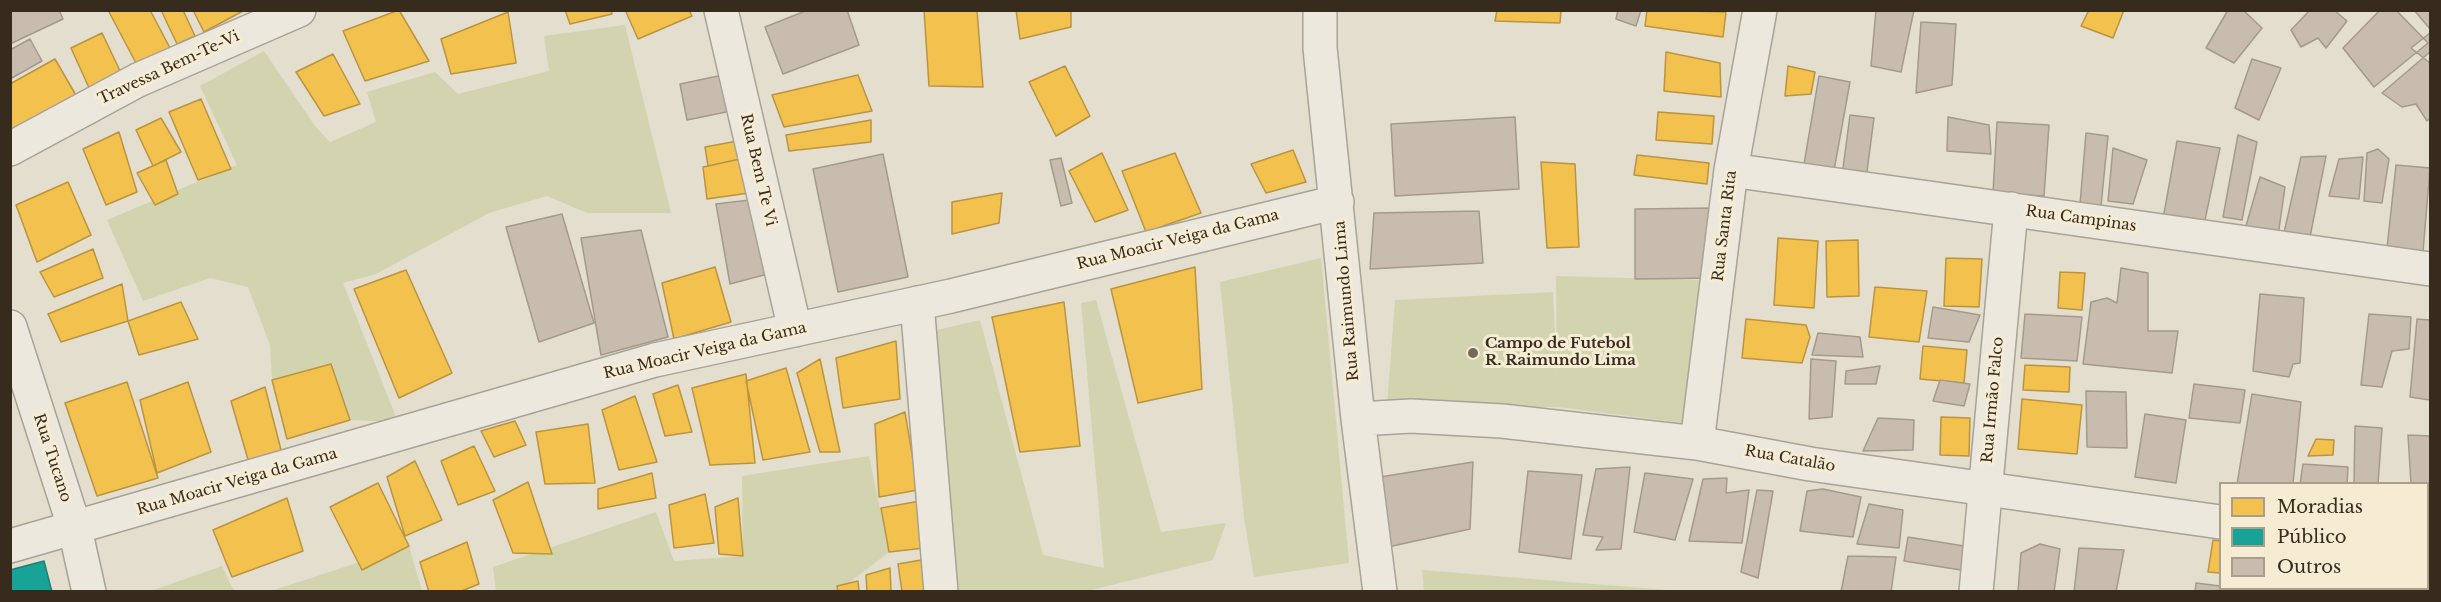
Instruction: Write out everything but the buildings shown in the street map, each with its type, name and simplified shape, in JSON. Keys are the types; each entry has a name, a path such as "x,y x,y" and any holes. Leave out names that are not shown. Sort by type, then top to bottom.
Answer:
{"street":[{"name":"Travessa Bem-Te-Vi","path":"10,149 138,80 299,10"},
{"name":"Rua Bem Te Vi","path":"721,10 795,330"},
{"name":"Rua Raimundo Lima","path":"1320,10 1320,48 1358,419 1380,591"},
{"name":"Rua Santa Rita","path":"1697,442 1731,170 1760,10"},
{"name":"Rua Campinas","path":"1731,170 2430,269"},
{"name":"Rua Moacir Veiga da Gama","path":"10,546 655,360 917,303 1337,202"},
{"name":"Rua Irmão Falco","path":"1976,591 2010,209"},
{"path":"917,303 941,591"},
{"name":"Rua Tucano","path":"10,327 75,529 89,591"},
{"name":"Rua Catalão","path":"1358,419 1411,416 1502,421 1697,442 1810,464 2219,522"}],"green space":[{"path":"625,25 671,213 587,213 547,196 489,213 376,274 343,283 398,422 350,420 331,364 272,380 270,345 248,287 210,278 143,301 107,220 237,165 200,86 264,51 315,126 330,142 376,122 367,92 435,72 458,94 549,71 544,36"},
{"path":"1321,258 1349,563 1254,577 1244,518 1220,282"},
{"path":"1556,276 1705,280 1691,424 1558,407 1387,406 1395,300 1553,292 1557,375"},
{"path":"1096,300 1161,532 1226,523 1213,560 1091,591 946,591 933,331 980,320 1043,555 1104,568 1081,303"},
{"path":"869,456 889,552 837,592 496,591 493,567 656,512 674,561 743,556 742,476"},
{"path":"409,546 422,591 268,592"},
{"path":"222,566 234,591 151,591"},
{"path":"1422,570 1679,591 1424,591"}],"place":[{"name":"Campo de Futebol R. Raimundo Lima","path":"1473,353"}]}
